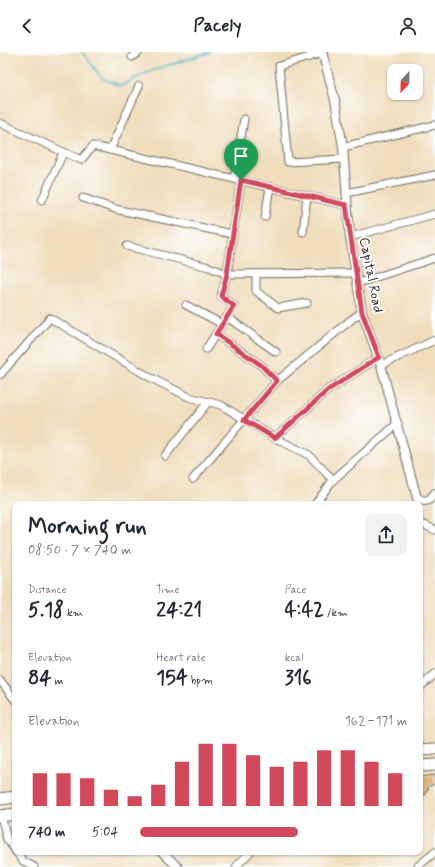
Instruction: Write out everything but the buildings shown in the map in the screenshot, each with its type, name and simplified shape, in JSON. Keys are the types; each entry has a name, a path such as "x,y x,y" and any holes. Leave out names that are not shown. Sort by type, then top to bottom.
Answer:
{"main road":[{"path":"423,750 435,748"},
{"path":"423,766 435,765"},
{"path":"0,799 12,797"},
{"path":"0,816 12,814"}],"street":[{"path":"132,56 139,52"},
{"path":"322,53 279,66 288,162 344,159"},
{"name":"Capital Road","path":"322,53 335,100 343,147 346,205 362,312 380,361 398,423 416,501"},
{"path":"110,150 139,86"},
{"path":"206,349 234,306 221,296 227,274 244,119"},
{"path":"0,123 82,160 93,146 346,205"},
{"path":"343,147 435,125"},
{"path":"42,200 63,152"},
{"path":"346,192 435,175"},
{"path":"265,216 270,187"},
{"path":"303,232 307,196"},
{"path":"83,198 115,209 232,234"},
{"path":"350,236 435,214"},
{"path":"127,246 209,267 227,274 356,273"},
{"path":"358,283 435,258"},
{"path":"256,274 256,291 278,308 307,303"},
{"path":"186,305 222,324"},
{"path":"193,479 277,381 362,312"},
{"path":"227,317 276,352"},
{"path":"0,375 50,318 151,378 189,397 221,405 275,438 309,455 333,480"},
{"path":"216,334 261,365 277,381"},
{"path":"275,438 328,390 380,361 435,340"},
{"path":"165,456 208,402"},
{"path":"317,501 333,480 398,423"},
{"path":"416,501 429,500 435,493"},
{"path":"423,524 435,530"},
{"path":"423,684 435,674"},
{"path":"0,680 12,696"},
{"path":"0,816 7,839 12,846"},
{"path":"417,867 435,852"},
{"path":"19,855 23,861 34,867"},
{"path":"165,855 178,867"},
{"path":"236,867 247,855"}],"waterway":[{"path":"82,52 102,78 120,86 151,71 210,52"}],"route":[{"path":"241,180 346,205 362,312 379,357 328,390 275,438 244,420 277,381 261,365 216,334 234,306 233,304 222,299 221,296 227,274 241,180"}]}
